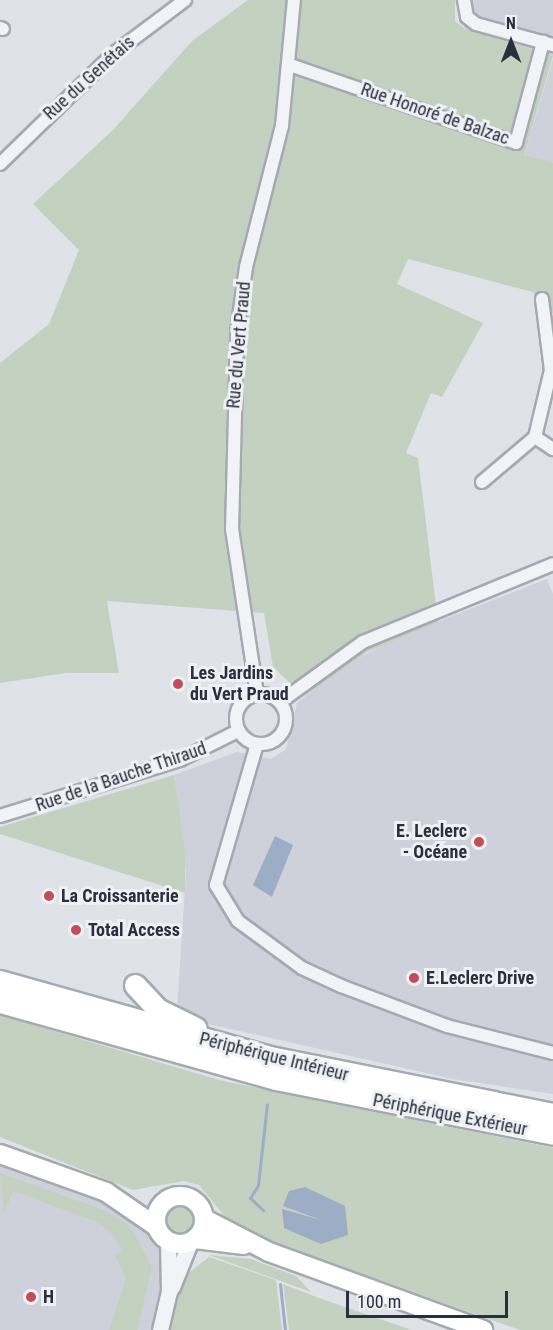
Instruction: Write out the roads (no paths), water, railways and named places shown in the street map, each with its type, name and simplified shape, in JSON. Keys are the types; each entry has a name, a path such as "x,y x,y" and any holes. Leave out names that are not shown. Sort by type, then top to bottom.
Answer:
{"highway":[{"name":"Périphérique Intérieur","path":"0,981 270,1057 553,1114"},
{"path":"135,985 157,1009 185,1025 257,1045 270,1057"},
{"name":"Périphérique Extérieur","path":"0,1002 276,1079 553,1134"}],"main road":[{"path":"0,1154 130,1199 166,1201 188,1197 201,1207 204,1220 193,1241"},
{"path":"106,1192 162,1234 193,1241 234,1244 269,1252"},
{"path":"162,1234 158,1211 166,1201"},
{"path":"204,1220 269,1252 483,1330"}],"street":[{"name":"Rue du Genétais","path":"0,164 113,54 185,0"},
{"name":"Rue du Vert Praud","path":"256,694 234,549 233,413 243,289 275,160 290,65 294,0"},
{"path":"464,0 467,17 476,24 548,44"},
{"name":"Rue Honoré de Balzac","path":"290,65 516,143 548,44"},
{"path":"482,482 535,437 552,370 542,299"},
{"path":"535,437 553,449"},
{"path":"280,702 363,642 553,564"},
{"path":"256,694 280,702 286,716 284,730 273,741 257,744 238,731 238,708 256,694"},
{"name":"Rue de la Bauche Thiraud","path":"0,816 180,760 238,731"},
{"path":"257,744 216,885 238,921 302,968 341,986 447,1026 553,1053"},
{"path":"162,1234 169,1292"},
{"path":"160,1330 169,1292 193,1241"}],"water":[{"path":"275,836 293,845 272,897 253,885"},
{"path":"305,1187 345,1206 348,1235 321,1244 284,1228 282,1209 321,1220 283,1206 289,1191"}],"waterway":[{"path":"263,1210 250,1198 258,1185 267,1104"},
{"path":"280,1284 285,1330"}],"place":[{"name":"Les Jardins du Vert Praud","path":"178,684"},
{"name":"E. Leclerc - Océane","path":"479,842"},
{"name":"La Croissanterie","path":"49,896"},
{"name":"Total Access","path":"76,930"},
{"name":"E.Leclerc Drive","path":"414,978"},
{"name":"H","path":"31,1297"}]}
